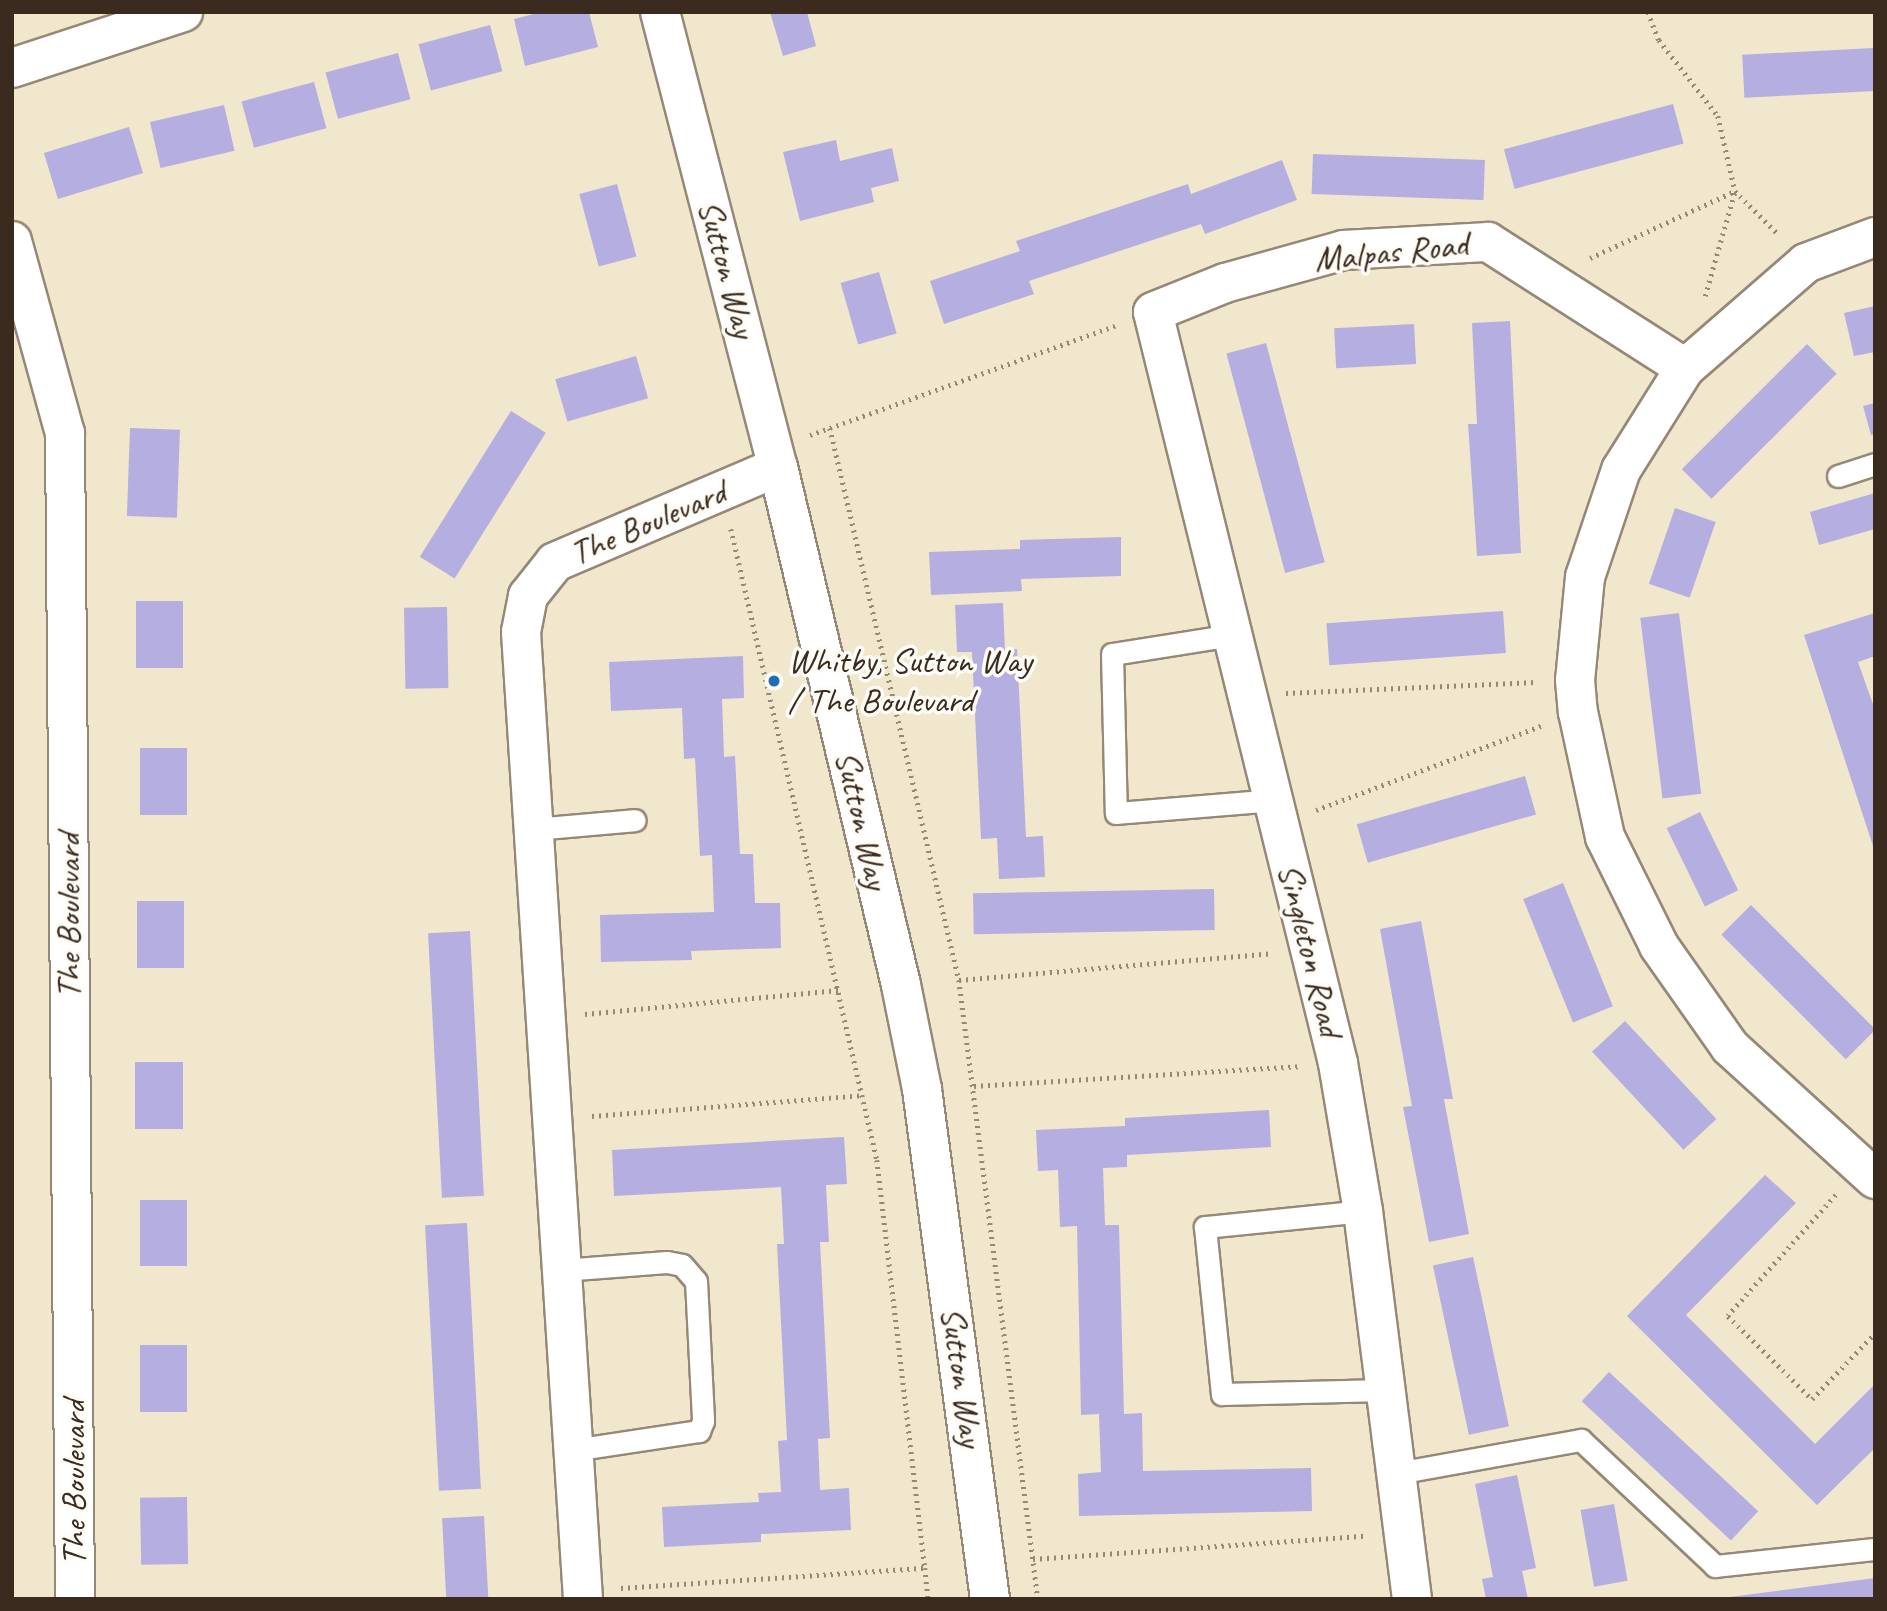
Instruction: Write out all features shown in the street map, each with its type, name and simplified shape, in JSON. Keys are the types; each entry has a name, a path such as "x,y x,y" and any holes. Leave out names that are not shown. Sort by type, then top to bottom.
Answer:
{"street":[{"path":"12,68 183,12"},
{"name":"Sutton Way","path":"660,12 776,458 922,1088 990,1599"},
{"path":"1868,1173 1730,1047 1658,946 1605,837 1576,696 1586,576 1621,470 1685,368 1806,262 1875,237"},
{"name":"The Boulevard","path":"12,241 65,433 75,1599"},
{"name":"Malpas Road","path":"1153,312 1225,283 1344,250 1488,242 1685,368"},
{"name":"Singleton Road","path":"1153,312 1338,1063 1363,1211 1412,1599"},
{"name":"The Boulevard","path":"583,1595 520,632 528,596 555,562 722,491 776,458"}],"lane":[{"path":"1838,476 1875,464"},
{"path":"1232,635 1112,654 1116,813 1276,812"},
{"path":"533,829 635,820"},
{"path":"1363,1211 1205,1227 1222,1394 1384,1390"},
{"path":"562,1270 667,1262 682,1265 696,1280 703,1421 699,1431 574,1450"},
{"path":"1398,1473 1581,1440 1715,1566 1875,1549"}],"path":[{"path":"1648,12 1660,40 1718,116 1735,191 1703,305"},
{"path":"1735,191 1806,262"},
{"path":"1546,278 1735,191"},
{"path":"776,458 1153,312"},
{"path":"722,491 841,990 877,1160 928,1599"},
{"path":"1247,694 1576,696"},
{"path":"1276,812 1576,696"},
{"path":"959,980 1310,950"},
{"path":"545,1017 841,990"},
{"path":"974,1086 1338,1063"},
{"path":"552,1119 863,1095"},
{"path":"1868,1173 1728,1316 1812,1399 1875,1333"},
{"path":"1033,1559 1404,1534"},
{"path":"583,1595 925,1568"}],"building":[{"path":"542,12 589,12 598,47 525,66 514,19"},
{"path":"770,12 807,12 816,46 783,56"},
{"path":"490,25 502,71 431,91 419,44"},
{"path":"1873,48 1875,91 1744,98 1742,55"},
{"path":"398,53 410,99 338,119 326,72"},
{"path":"314,82 326,128 254,148 242,101"},
{"path":"1673,104 1684,144 1515,189 1504,149"},
{"path":"224,105 235,151 161,168 150,122"},
{"path":"129,127 143,173 58,199 44,153"},
{"path":"836,140 840,161 892,148 899,181 871,188 874,202 800,221 783,152"},
{"path":"1313,154 1485,160 1483,200 1312,194"},
{"path":"1282,160 1297,200 1205,234 1201,224 1029,281 1034,294 944,324 930,281 1020,251 1016,241 1188,184 1191,194"},
{"path":"617,184 636,256 599,267 579,194"},
{"path":"879,272 897,334 858,345 841,283"},
{"path":"1875,306 1875,352 1854,356 1844,313"},
{"path":"1510,321 1521,553 1477,556 1468,424 1477,424 1472,323"},
{"path":"1414,324 1416,364 1336,368 1334,328"},
{"path":"1266,343 1325,562 1285,573 1226,354"},
{"path":"1807,344 1837,374 1712,499 1682,469"},
{"path":"636,356 648,398 567,421 555,379"},
{"path":"1875,403 1875,434 1871,435 1863,406"},
{"path":"511,411 546,433 455,579 420,557"},
{"path":"130,428 180,430 177,518 127,516"},
{"path":"1875,493 1875,529 1819,545 1810,512"},
{"path":"1675,508 1716,522 1690,598 1649,584"},
{"path":"1121,537 1121,576 1021,579 1022,591 931,595 929,552 1020,549 1020,540"},
{"path":"136,601 183,601 183,668 136,668"},
{"path":"1003,603 1005,650 1017,649 1026,837 1043,836 1045,877 999,879 997,838 981,839 972,652 957,652 955,605"},
{"path":"447,607 448,688 405,689 404,608"},
{"path":"1503,611 1506,653 1329,665 1326,623"},
{"path":"1679,613 1701,794 1662,798 1640,618"},
{"path":"1875,613 1875,656 1858,662 1875,710 1874,849 1804,635"},
{"path":"743,656 744,698 722,699 724,757 735,756 740,854 753,854 755,903 780,903 781,948 691,951 692,960 601,962 600,915 714,912 712,855 700,856 695,758 684,759 682,708 611,711 609,662"},
{"path":"140,748 187,748 187,815 140,815"},
{"path":"1525,776 1536,814 1368,863 1357,824"},
{"path":"1700,812 1738,890 1705,906 1667,828"},
{"path":"1563,883 1613,1006 1573,1022 1523,899"},
{"path":"1214,889 1215,930 974,934 973,893"},
{"path":"137,901 184,901 184,968 137,968"},
{"path":"1751,905 1875,1029 1846,1059 1721,935"},
{"path":"1421,921 1453,1099 1444,1099 1469,1234 1429,1242 1403,1107 1412,1106 1380,929"},
{"path":"470,931 484,1196 442,1198 428,933"},
{"path":"1625,1021 1716,1119 1683,1150 1592,1052"},
{"path":"135,1062 183,1062 183,1129 135,1129"},
{"path":"1269,1110 1271,1147 1127,1155 1127,1167 1103,1168 1105,1225 1119,1225 1124,1414 1142,1413 1143,1471 1311,1468 1312,1511 1079,1516 1078,1474 1101,1472 1099,1414 1081,1415 1077,1226 1060,1227 1058,1170 1038,1171 1036,1130 1125,1126 1125,1118"},
{"path":"844,1137 847,1184 826,1185 829,1242 820,1242 830,1438 818,1439 820,1490 849,1488 851,1530 761,1534 761,1542 664,1547 662,1507 759,1502 758,1493 781,1492 778,1441 787,1440 777,1244 784,1244 781,1187 614,1196 612,1150"},
{"path":"1765,1175 1796,1203 1686,1315 1815,1444 1875,1384 1875,1448 1817,1505 1627,1316"},
{"path":"140,1200 187,1200 187,1266 140,1266"},
{"path":"467,1223 481,1489 439,1491 425,1225"},
{"path":"1473,1257 1509,1426 1469,1435 1433,1266"},
{"path":"140,1345 187,1345 187,1412 140,1412"},
{"path":"1609,1372 1758,1511 1731,1540 1582,1401"},
{"path":"1517,1475 1536,1568 1522,1571 1528,1599 1486,1599 1482,1579 1493,1577 1475,1484"},
{"path":"187,1497 188,1564 141,1565 140,1498"},
{"path":"1614,1504 1628,1581 1594,1587 1581,1510"},
{"path":"484,1516 488,1599 446,1599 442,1518"},
{"path":"1875,1578 1875,1599 1730,1599 1730,1597"}],"place":[{"name":"Whitby, Sutton Way / The Boulevard","path":"774,681"}]}
